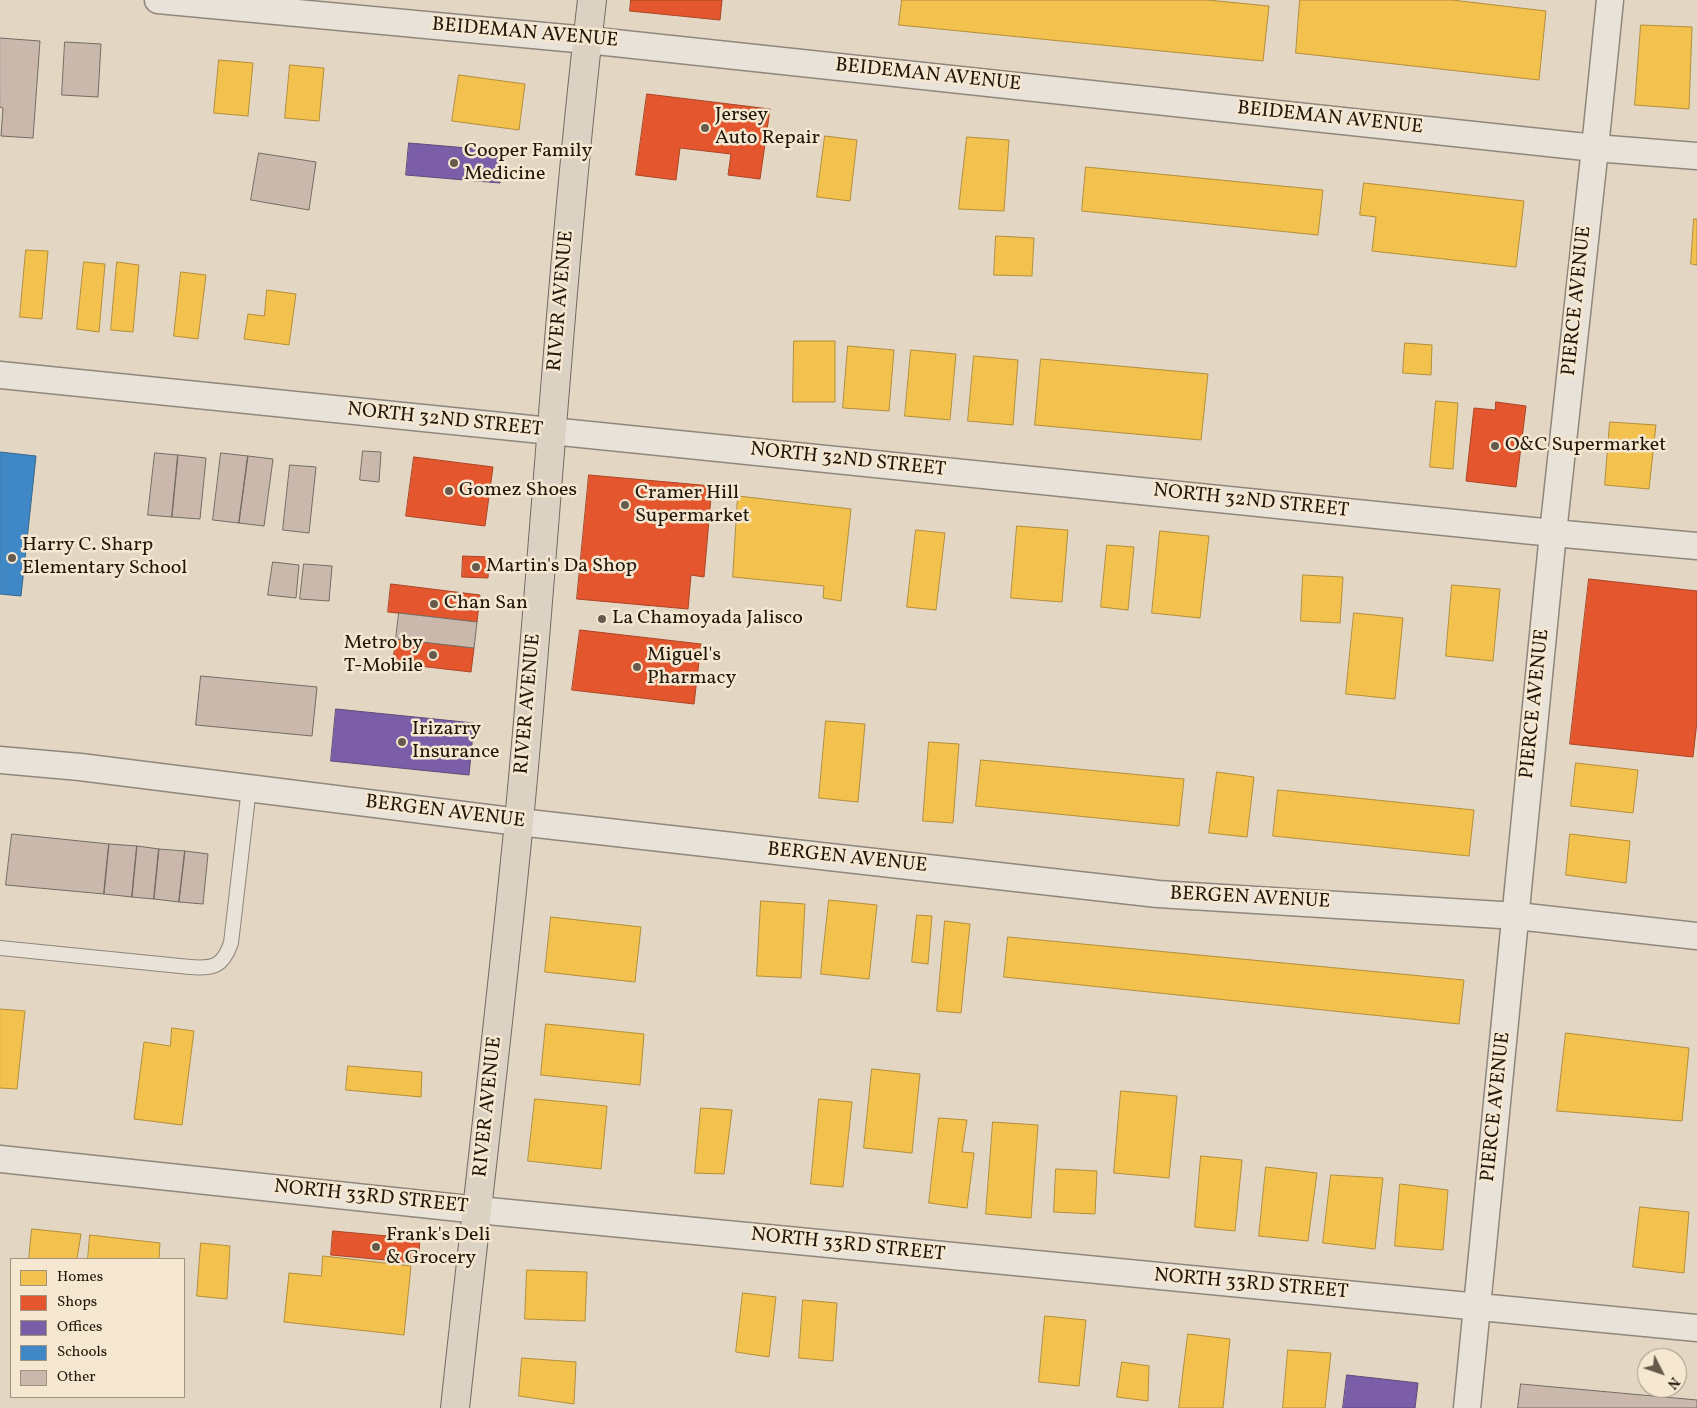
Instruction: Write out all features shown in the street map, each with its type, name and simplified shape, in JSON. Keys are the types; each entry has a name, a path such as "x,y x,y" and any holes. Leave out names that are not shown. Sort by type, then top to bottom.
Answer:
{"main road":[{"name":"RIVER AVENUE","path":"455,1408 519,822 550,432 592,0"}],"street":[{"name":"BEIDEMAN AVENUE","path":"158,0 587,40 1596,148 1697,156"},
{"name":"PIERCE AVENUE","path":"1468,1408 1517,916 1523,829 1553,533 1596,148 1610,0"},
{"name":"NORTH 32ND STREET","path":"0,375 550,432 1697,546"},
{"name":"BERGEN AVENUE","path":"0,760 80,767 519,822 1158,894 1517,916 1697,936"},
{"name":"NORTH 33RD STREET","path":"0,1159 478,1210 1697,1328"}],"lane":[{"path":"0,948 200,968 220,963 226,957 231,944 249,788"}],"building: Homes":[{"path":"902,0 1207,0 1269,6 1263,61 899,25"},
{"path":"1300,0 1452,0 1546,11 1539,80 1296,53"},
{"path":"1641,25 1692,27 1689,109 1635,105"},
{"path":"219,60 253,63 248,116 214,113"},
{"path":"290,65 324,68 319,121 285,118"},
{"path":"459,75 525,84 519,130 452,121"},
{"path":"825,136 857,140 850,201 817,197"},
{"path":"967,137 1009,140 1004,211 959,209"},
{"path":"1086,167 1323,190 1318,235 1082,211"},
{"path":"1364,183 1524,201 1516,267 1372,251 1376,217 1360,215"},
{"path":"1694,219 1697,219 1697,265 1691,264"},
{"path":"996,236 1034,238 1032,276 994,275"},
{"path":"26,250 48,251 42,319 20,317"},
{"path":"84,262 105,264 99,332 77,329"},
{"path":"117,262 139,265 133,332 111,330"},
{"path":"181,272 206,275 198,339 174,336"},
{"path":"267,290 296,294 289,345 244,339 248,314 264,316"},
{"path":"794,341 835,341 835,402 793,402"},
{"path":"1405,343 1432,345 1431,375 1403,373"},
{"path":"848,346 894,350 889,411 843,408"},
{"path":"911,350 956,354 950,420 905,416"},
{"path":"974,356 1018,360 1013,425 968,421"},
{"path":"1041,359 1208,374 1201,440 1035,425"},
{"path":"1436,401 1458,403 1453,469 1430,467"},
{"path":"1610,422 1656,425 1649,489 1605,485"},
{"path":"738,496 851,509 841,601 823,598 824,586 733,577"},
{"path":"1017,526 1068,530 1062,602 1011,598"},
{"path":"916,530 945,533 936,610 907,607"},
{"path":"1160,531 1209,536 1200,618 1152,613"},
{"path":"1107,545 1134,547 1128,610 1101,607"},
{"path":"1303,575 1343,577 1340,623 1301,621"},
{"path":"1452,585 1500,589 1493,661 1446,656"},
{"path":"1354,613 1403,618 1395,699 1346,694"},
{"path":"826,721 865,724 858,802 819,798"},
{"path":"929,742 959,744 953,823 923,821"},
{"path":"981,760 1184,779 1179,826 976,806"},
{"path":"1576,763 1638,770 1633,813 1571,806"},
{"path":"1217,772 1254,777 1247,837 1209,833"},
{"path":"1278,790 1474,810 1469,856 1273,836"},
{"path":"1570,834 1630,841 1626,883 1566,875"},
{"path":"829,900 877,905 869,979 821,974"},
{"path":"761,901 805,904 801,978 757,976"},
{"path":"917,915 932,916 928,964 912,962"},
{"path":"551,917 641,927 635,982 545,972"},
{"path":"945,921 970,924 961,1013 937,1011"},
{"path":"1008,937 1464,980 1459,1024 1004,977"},
{"path":"0,1009 25,1011 17,1089 0,1088"},
{"path":"546,1024 644,1034 640,1085 541,1075"},
{"path":"172,1028 194,1031 182,1125 134,1119 144,1042 170,1046"},
{"path":"1566,1033 1689,1048 1682,1121 1557,1111"},
{"path":"348,1066 422,1072 421,1097 346,1090"},
{"path":"872,1069 920,1074 912,1153 864,1148"},
{"path":"1121,1091 1177,1096 1169,1178 1114,1173"},
{"path":"535,1099 607,1106 601,1169 528,1161"},
{"path":"819,1099 852,1102 843,1187 811,1184"},
{"path":"701,1108 732,1110 724,1174 695,1173"},
{"path":"939,1118 967,1120 962,1152 974,1153 967,1208 929,1203"},
{"path":"993,1122 1038,1125 1031,1218 986,1214"},
{"path":"1201,1156 1242,1160 1235,1231 1195,1227"},
{"path":"1266,1167 1317,1173 1308,1241 1259,1236"},
{"path":"1056,1169 1097,1171 1095,1214 1054,1212"},
{"path":"1331,1175 1383,1178 1375,1249 1323,1243"},
{"path":"1400,1184 1448,1190 1443,1250 1395,1246"},
{"path":"1640,1207 1689,1212 1684,1273 1633,1267"},
{"path":"32,1229 81,1234 77,1258 29,1258"},
{"path":"90,1235 160,1243 159,1258 88,1258"},
{"path":"201,1243 230,1246 227,1299 197,1296"},
{"path":"323,1256 411,1266 404,1335 284,1322 289,1273 321,1276"},
{"path":"527,1270 587,1272 585,1321 525,1319"},
{"path":"743,1293 776,1297 769,1357 736,1352"},
{"path":"803,1300 837,1303 833,1361 799,1358"},
{"path":"1045,1316 1086,1320 1079,1386 1039,1382"},
{"path":"1188,1334 1230,1339 1223,1408 1179,1408"},
{"path":"1288,1350 1331,1353 1325,1408 1283,1408"},
{"path":"522,1358 576,1362 574,1404 519,1396"},
{"path":"1122,1362 1149,1366 1148,1401 1117,1397"}],"building: Shops":[{"path":"631,0 722,0 720,20 630,11"},
{"name":"Jersey Auto Repair","path":"647,94 770,109 760,179 728,175 731,154 680,148 676,180 636,175"},
{"name":"O&C Supermarket","path":"1496,402 1526,406 1516,487 1466,481 1474,408 1495,410"},
{"name":"Gomez Shoes","path":"414,457 493,467 485,526 406,516"},
{"path":"589,475 712,486 704,577 691,575 688,609 577,599"},
{"name":"Martin's Da Shop","path":"463,556 489,557 488,578 462,577"},
{"path":"1589,579 1697,591 1697,721 1693,757 1570,744"},
{"name":"Chan San","path":"391,584 480,595 477,622 388,612"},
{"name":"Miguel's Pharmacy","path":"580,630 701,644 694,704 572,690"},
{"name":"Metro by T-Mobile","path":"396,639 474,648 471,672 393,663"},
{"name":"Frank's Deli & Grocery","path":"333,1231 420,1239 418,1263 331,1255"}],"building: Offices":[{"name":"Cooper Family Medicine","path":"409,143 502,151 500,183 406,175"},
{"name":"Irizarry Insurance","path":"336,709 474,723 469,775 331,761"},
{"path":"1347,1375 1418,1383 1415,1408 1343,1408"}],"building: Schools":[{"name":"Harry C. Sharp Elementary School","path":"0,452 36,456 21,596 0,594"}],"building: Other":[{"path":"0,38 40,41 33,138 1,136 3,108 0,107"},
{"path":"65,42 101,44 98,97 62,95"},
{"path":"259,153 316,162 309,210 251,200"},
{"path":"363,451 381,452 379,482 360,480"},
{"path":"155,453 178,455 172,517 148,515"},
{"path":"221,453 248,456 239,523 213,520"},
{"path":"178,455 206,458 200,519 172,517"},
{"path":"248,456 273,459 264,526 239,523"},
{"path":"290,465 316,467 309,533 283,530"},
{"path":"273,562 299,565 296,598 268,595"},
{"path":"304,564 332,566 329,601 300,599"},
{"path":"399,613 477,622 474,648 396,639"},
{"path":"201,676 317,687 312,736 196,725"},
{"path":"12,834 109,844 104,894 6,885"},
{"path":"109,844 137,846 132,897 104,894"},
{"path":"137,846 159,849 154,899 132,897"},
{"path":"159,849 185,851 179,902 154,899"},
{"path":"185,851 208,854 203,904 179,902"},
{"path":"1521,1384 1637,1395 1637,1398 1697,1400 1697,1408 1518,1408"}],"place":[{"name":"Jersey Auto Repair","path":"705,128"},
{"name":"Cooper Family Medicine","path":"454,163"},
{"name":"O&C Supermarket","path":"1495,446"},
{"name":"Gomez Shoes","path":"449,491"},
{"name":"Cramer Hill Supermarket","path":"625,505"},
{"name":"Harry C. Sharp Elementary School","path":"12,558"},
{"name":"Martin's Da Shop","path":"476,567"},
{"name":"Chan San","path":"434,604"},
{"name":"La Chamoyada Jalisco","path":"602,619"},
{"name":"Metro by T-Mobile","path":"433,655"},
{"name":"Miguel's Pharmacy","path":"637,667"},
{"name":"Irizarry Insurance","path":"402,742"},
{"name":"Frank's Deli & Grocery","path":"376,1247"}]}
